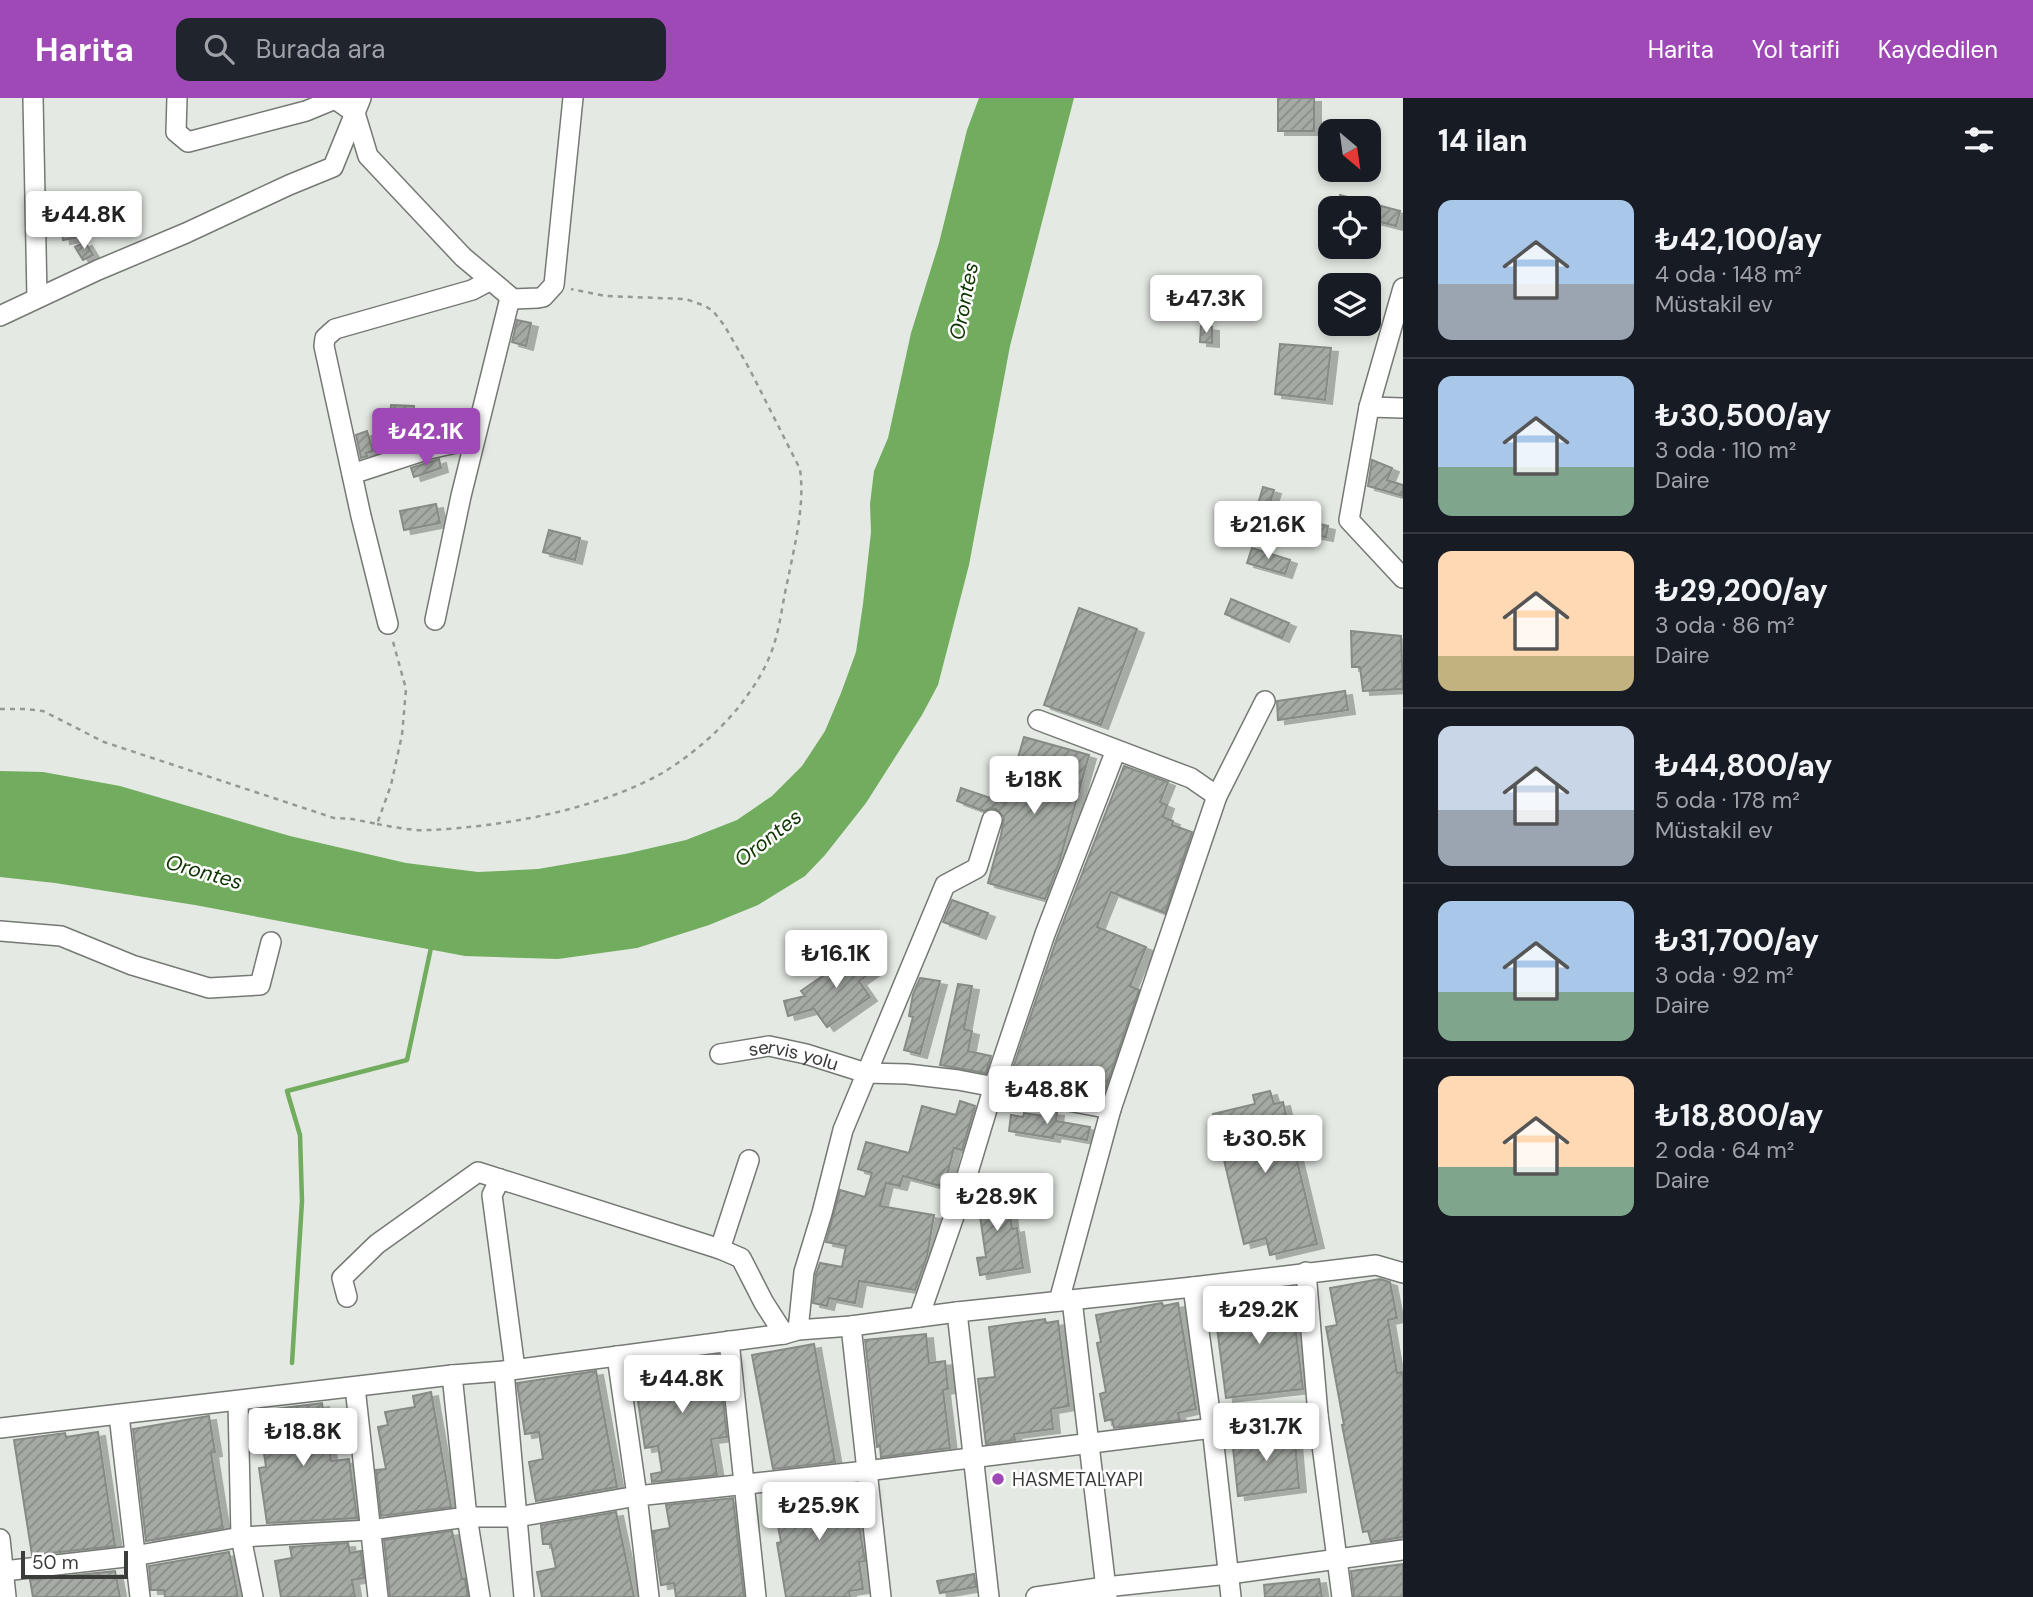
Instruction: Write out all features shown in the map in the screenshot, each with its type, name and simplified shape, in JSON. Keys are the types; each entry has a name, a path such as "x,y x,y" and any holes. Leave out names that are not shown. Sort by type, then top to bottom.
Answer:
{"street":[{"path":"33,98 37,298"},
{"path":"177,98 176,132 188,142 306,111 335,99 358,106"},
{"path":"358,106 369,156 463,257 489,281 509,298 535,300 543,297 554,285 573,98"},
{"path":"0,316 333,167 358,106"},
{"path":"388,624 324,346 328,334 335,329 472,289 489,281"},
{"path":"1403,288 1369,407 1349,520 1403,578"},
{"path":"435,620 474,439 509,298"},
{"path":"1369,407 1403,408"},
{"path":"352,474 439,446 474,439"},
{"path":"1106,1592 1090,1443 1065,1301 1111,1109 1217,796 1265,701"},
{"path":"1038,720 1191,778 1217,796"},
{"path":"919,1317 1045,934 1116,750"},
{"path":"791,1332 804,1272 843,1130 945,885 977,867 992,820"},
{"path":"0,931 61,936 132,965 209,988 260,985 271,942"},
{"name":"servis yolu","path":"720,1054 769,1046 806,1054 866,1073 907,1074 995,1086 1111,1109"},
{"path":"720,1249 749,1160"},
{"path":"347,1297 342,1278 377,1244 478,1172 741,1258 764,1303 791,1332"},
{"path":"500,1179 492,1195 509,1370 524,1597"},
{"path":"0,1428 509,1370 957,1312 1376,1265 1403,1255"},
{"path":"1376,1265 1403,1273"},
{"path":"1306,1272 1318,1415 1342,1597"},
{"path":"1193,1287 1231,1597"},
{"path":"957,1312 989,1597"},
{"path":"851,1326 881,1597"},
{"path":"729,1341 756,1597"},
{"path":"617,1356 649,1597"},
{"path":"452,1375 467,1517 480,1597"},
{"path":"355,1387 378,1597"},
{"path":"238,1401 241,1537 253,1597"},
{"path":"120,1415 140,1597"},
{"path":"4,1571 134,1556 241,1537 370,1530 467,1517 517,1517 637,1496 866,1471 1318,1415"},
{"path":"0,1539 6,1597"},
{"path":"1036,1597 1106,1592 1403,1550"}],"path":[{"path":"0,709 43,711 104,742 334,818 352,818 428,831 510,821 583,804 665,771 706,740 748,695 775,642 798,527 803,487 800,469 749,368 713,311 686,299 606,296 554,285"},
{"path":"377,824 394,773 402,734 406,689 388,624"}],"water":[{"name":"Orontes","path":"979,98 1074,98 1010,346 969,565 938,685 866,803 805,876 758,905 709,925 637,948 558,959 465,956 195,905 0,877 0,771 43,772 120,786 290,836 406,863 478,872 538,869 686,840 737,820 772,796 802,766 825,731 856,652 871,532 870,504 874,471 888,438 911,333 939,243 967,130"}],"building":[{"path":"1278,98 1314,98 1314,131 1278,131"},
{"path":"1381,206 1400,211 1396,226 1381,222"},
{"path":"73,223 75,238 63,240 61,224"},
{"path":"85,242 93,255 83,260 75,247"},
{"path":"517,320 531,323 526,346 512,342"},
{"path":"1201,326 1212,327 1212,343 1200,342"},
{"path":"1280,344 1331,348 1325,400 1275,394"},
{"path":"391,405 414,406 411,442 387,449"},
{"path":"367,431 373,451 361,458 356,435"},
{"path":"439,459 441,468 414,477 411,468"},
{"path":"1372,460 1392,468 1387,480 1403,485 1403,496 1368,486"},
{"path":"1263,487 1274,490 1268,509 1278,511 1274,524 1254,518"},
{"path":"436,504 440,523 404,530 400,511"},
{"path":"1303,520 1328,526 1326,537 1300,532"},
{"path":"549,530 580,538 575,560 543,552"},
{"path":"1252,548 1290,560 1285,574 1247,563"},
{"path":"1231,599 1289,623 1282,638 1225,614"},
{"path":"1079,608 1137,629 1101,725 1044,705"},
{"path":"1351,631 1401,636 1403,689 1363,691 1360,667 1352,667"},
{"path":"1345,691 1348,710 1278,720 1277,701"},
{"path":"1024,737 1089,755 1059,863 1045,899 988,883 1004,817 996,809 984,811 957,801 961,788 1005,803"},
{"path":"1124,766 1168,782 1160,802 1167,805 1163,817 1173,821 1172,825 1192,832 1165,913 1111,892 1097,927 1146,947 1130,986 1139,990 1105,1090 1099,1088 1097,1094 1064,1088 1013,1068 1057,938"},
{"path":"952,900 988,913 979,935 943,922"},
{"path":"864,947 879,967 859,981 870,997 827,1027 814,1009 788,1016 784,1001 805,996 801,991"},
{"path":"920,978 940,981 920,1054 904,1050 913,1017 909,1016 913,994"},
{"path":"958,984 972,986 964,1029 972,1031 968,1051 991,1056 986,1073 940,1065"},
{"path":"1270,1091 1274,1104 1283,1102 1317,1244 1270,1255 1266,1238 1244,1244 1213,1114 1255,1104 1253,1095"},
{"path":"960,1101 975,1106 962,1150 954,1148 944,1187 903,1176 900,1186 886,1183 880,1206 934,1215 927,1256 915,1290 859,1281 855,1303 829,1298 827,1306 813,1303 820,1263 842,1267 846,1246 826,1242 840,1190 865,1197 872,1173 858,1169 866,1142 909,1153 922,1106 956,1115"},
{"path":"1046,1111 1057,1112 1056,1121 1090,1127 1087,1140 1054,1134 1053,1138 1009,1131 1011,1115 1023,1117 1024,1113 1045,1116"},
{"path":"1007,1189 1012,1229 1017,1228 1023,1268 980,1275 977,1258 986,1257 980,1216 974,1217 972,1201 975,1192"},
{"path":"1380,1279 1390,1282 1397,1318 1388,1320 1397,1373 1403,1372 1403,1537 1371,1542 1368,1531 1363,1532 1326,1327 1337,1325 1330,1288"},
{"path":"1291,1294 1303,1389 1226,1398 1214,1304"},
{"path":"1162,1303 1163,1306 1178,1303 1196,1409 1178,1413 1180,1420 1114,1428 1112,1419 1105,1421 1100,1394 1106,1392 1097,1343 1101,1342 1096,1315"},
{"path":"1045,1319 1046,1323 1058,1321 1069,1406 1051,1409 1053,1429 1014,1434 1015,1440 986,1444 978,1379 995,1377 989,1327"},
{"path":"926,1334 929,1363 945,1361 948,1389 943,1390 950,1448 881,1457 880,1446 877,1447 865,1340"},
{"path":"814,1344 835,1462 773,1469 752,1355"},
{"path":"718,1355 727,1437 711,1439 717,1475 652,1482 651,1474 662,1472 658,1446 645,1448 633,1368"},
{"path":"596,1371 617,1487 536,1501 529,1462 543,1459 539,1432 525,1434 517,1383"},
{"path":"431,1392 451,1507 381,1516 376,1470 386,1469 378,1427 388,1425 385,1412 415,1407 413,1396"},
{"path":"322,1403 331,1461 349,1459 357,1518 267,1523 259,1468 266,1467 258,1411"},
{"path":"209,1416 215,1452 211,1453 223,1528 146,1541 133,1429"},
{"path":"1294,1430 1299,1488 1238,1496 1232,1438"},
{"path":"98,1432 115,1546 32,1555 14,1440 65,1433 66,1437"},
{"path":"852,1485 865,1561 859,1562 863,1589 849,1591 850,1597 786,1597 777,1543 781,1542 772,1494"},
{"path":"733,1498 744,1597 676,1597 674,1583 661,1585 653,1531 670,1528 666,1505"},
{"path":"616,1512 634,1597 542,1597 537,1572 556,1568 551,1544 543,1544 541,1525"},
{"path":"452,1531 468,1597 390,1597 384,1540"},
{"path":"348,1543 350,1553 361,1551 364,1578 352,1580 355,1597 281,1597 275,1561 292,1558 290,1547"},
{"path":"229,1552 238,1597 165,1597 164,1590 151,1590 149,1566"},
{"path":"1403,1564 1403,1597 1354,1597 1351,1571"},
{"path":"115,1571 120,1597 33,1597 30,1580"},
{"path":"974,1574 976,1587 940,1593 937,1581"},
{"path":"1319,1579 1322,1597 1265,1597 1264,1585"}],"waterway":[{"path":"292,1363 302,1201 300,1135 287,1091 407,1060 432,943"}],"place":[{"name":"HASMETALYAPI","path":"998,1479"}]}
